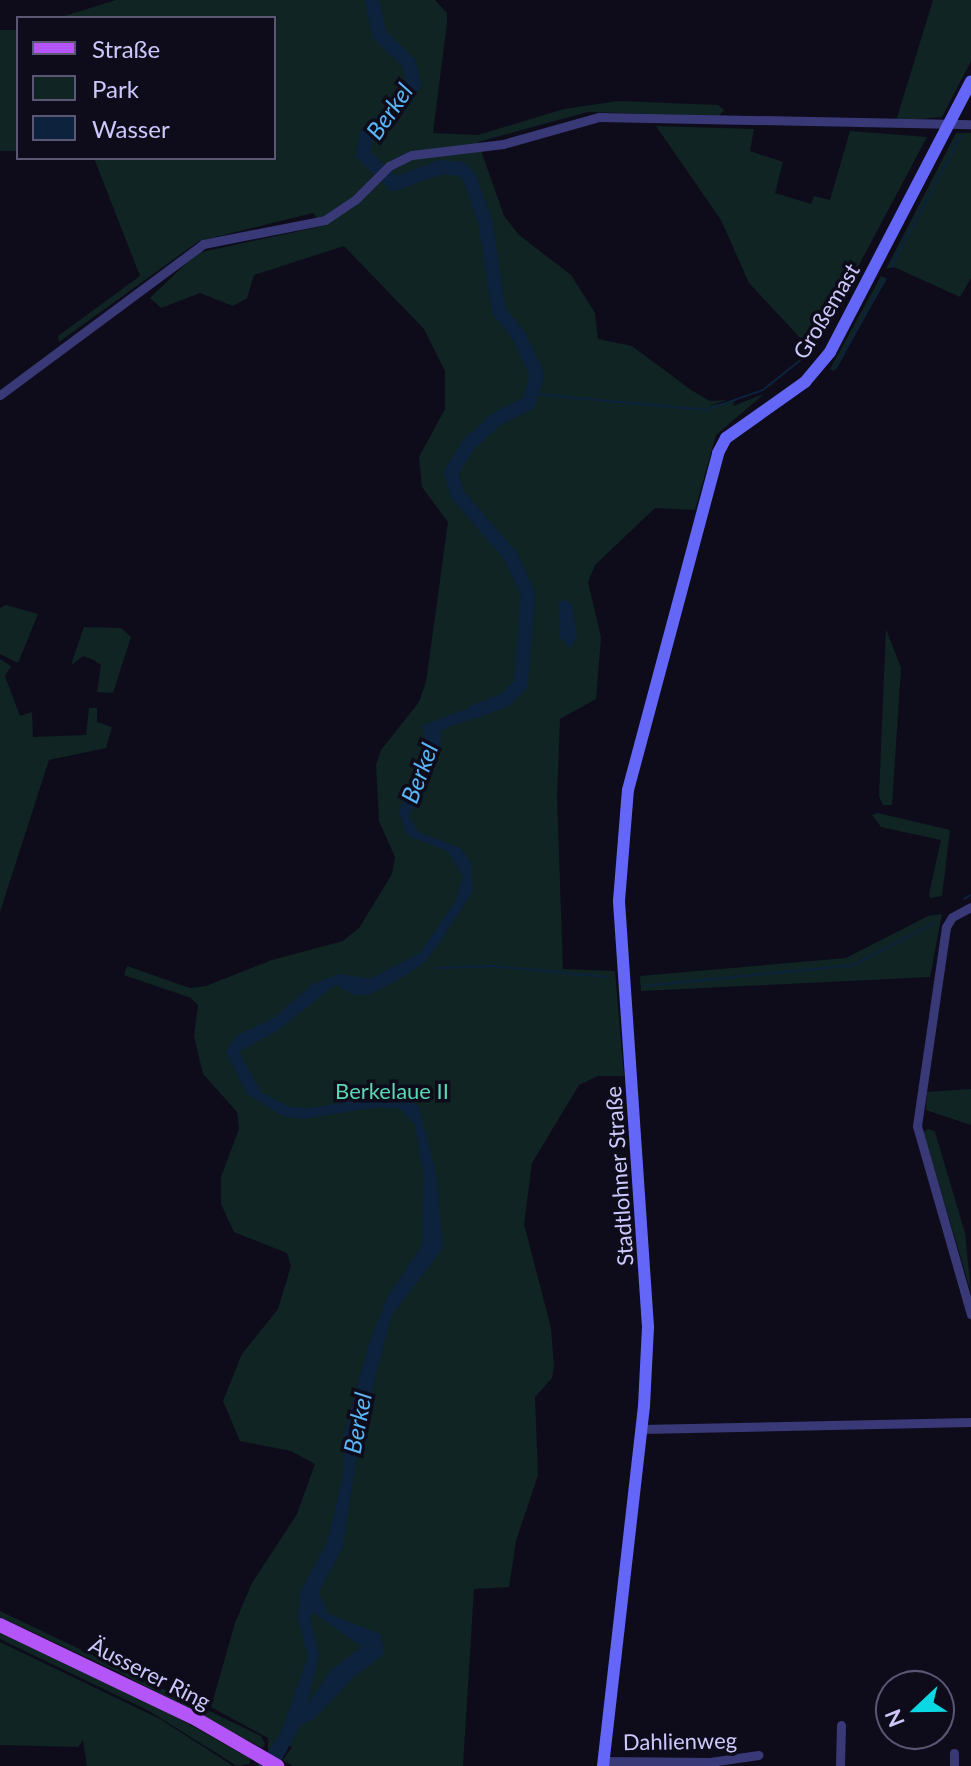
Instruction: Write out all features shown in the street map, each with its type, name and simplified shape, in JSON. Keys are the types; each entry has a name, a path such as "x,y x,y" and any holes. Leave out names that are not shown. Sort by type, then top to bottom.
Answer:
{"main road":[{"name":"Äusserer Ring","path":"0,1625 236,1742 277,1766"}],"street":[{"name":"Großemast","path":"726,438 819,367 971,81"},
{"path":"0,395 203,244 325,220 367,189 389,166 412,155 503,144 599,117 947,127 971,124"},
{"name":"Stadtlohner Straße","path":"603,1763 641,1429 648,1327 620,855 628,790 681,589 726,438"},
{"path":"971,907 952,917 946,927 917,1126 971,1314"},
{"path":"641,1429 971,1422"},
{"path":"840,1766 841,1725"},
{"path":"954,1753 954,1766"},
{"name":"Dahlienweg","path":"603,1763 710,1762 758,1755"}],"green space":[{"name":"Berkelaue II","path":"116,0 435,0 447,13 447,23 433,133 478,135 564,109 619,101 718,105 724,110 719,116 588,112 478,142 504,216 519,235 571,275 595,313 598,339 632,346 710,401 727,400 709,406 734,401 733,406 764,394 716,435 695,510 655,508 595,565 588,582 601,637 596,699 560,719 557,797 563,969 615,971 624,1076 598,1076 579,1085 532,1163 524,1224 551,1328 554,1367 552,1378 535,1397 538,1475 516,1541 509,1587 474,1589 463,1766 293,1766 283,1760 292,1747 276,1742 268,1752 268,1738 211,1707 235,1623 252,1583 297,1514 315,1464 291,1451 240,1441 223,1401 242,1354 278,1309 291,1266 287,1253 234,1232 221,1204 221,1177 239,1129 237,1112 203,1074 194,1036 198,1005 191,998 124,975 127,966 190,988 206,986 272,960 343,941 359,928 392,874 395,857 379,821 376,765 381,750 419,702 426,682 448,522 422,487 419,457 445,409 445,371 424,329 344,246 254,275 247,298 233,306 200,293 161,308 150,298 197,253 323,226 313,213 199,241 59,342 58,336 140,276 95,160 276,160 276,16 64,16"},
{"path":"933,0 971,0 971,61 942,117 896,121"},
{"path":"0,30 16,30 16,151 0,151"},
{"path":"656,126 754,129 750,151 783,162 775,193 811,204 814,196 830,200 850,131 927,137 816,346 803,341 749,283 721,220"},
{"path":"956,133 971,133 971,278 960,297 894,267 886,269"},
{"path":"881,276 887,279 834,371 830,369"},
{"path":"6,605 38,614 18,663 0,654 0,608"},
{"path":"84,627 121,628 131,637 113,693 97,692 101,665 94,660 83,656 71,665"},
{"path":"886,629 901,668 892,805 883,805 879,796"},
{"path":"0,659 11,666 5,676 20,716 32,712 33,737 86,735 89,708 97,708 97,722 112,727 106,748 49,760 0,912"},
{"path":"878,813 950,830 942,896 930,898 929,894 941,840 881,827 872,815"},
{"path":"942,914 930,977 641,991 640,976 846,958 928,916"},
{"path":"971,1089 971,1125 926,1110 927,1092"},
{"path":"929,1129 935,1132 965,1233 971,1292 923,1132"},
{"path":"0,1611 261,1736 265,1744 262,1748 120,1673 0,1617"},
{"path":"0,1631 162,1709 251,1759 249,1764 237,1766 149,1711 0,1639"},
{"path":"0,1642 160,1719 233,1766 87,1766 83,1740 78,1747 0,1745"}],"water":[{"path":"563,599 572,605 577,637 570,648 560,638 559,603"},
{"path":"489,701 490,712 441,730 441,749 409,816 418,832 460,848 471,862 473,891 425,962 368,995 353,995 336,984 278,1030 239,1052 261,1092 290,1107 311,1108 388,1095 406,1097 419,1107 436,1173 443,1248 391,1316 358,1446 343,1547 319,1592 328,1614 381,1634 384,1654 354,1677 315,1718 301,1725 278,1766 257,1766 280,1735 308,1656 298,1619 300,1593 328,1540 344,1471 344,1435 368,1347 387,1298 422,1245 424,1178 415,1125 400,1109 377,1107 303,1119 283,1116 247,1094 226,1052 236,1036 274,1018 313,984 340,974 370,979 420,953 456,900 463,877 447,851 407,835 399,811 427,753 423,725","holes":["313,1612 362,1647 331,1670 307,1705 319,1654 310,1617"]}],"waterway":[{"name":"Berkel","path":"372,0 379,34 409,63 414,84 395,110 367,135 363,154 394,184 441,167 461,169 469,177 485,220 499,311 519,336 537,375 529,403 498,418 469,444 451,473 457,494 510,555 528,593 521,684 505,700 474,712"},
{"path":"891,267 961,136"},
{"path":"836,368 885,278"},
{"path":"534,394 706,410 763,390 803,358"},
{"path":"964,899 971,895"},
{"path":"644,986 853,965 934,923"},
{"path":"436,968 493,966 607,977"}]}
